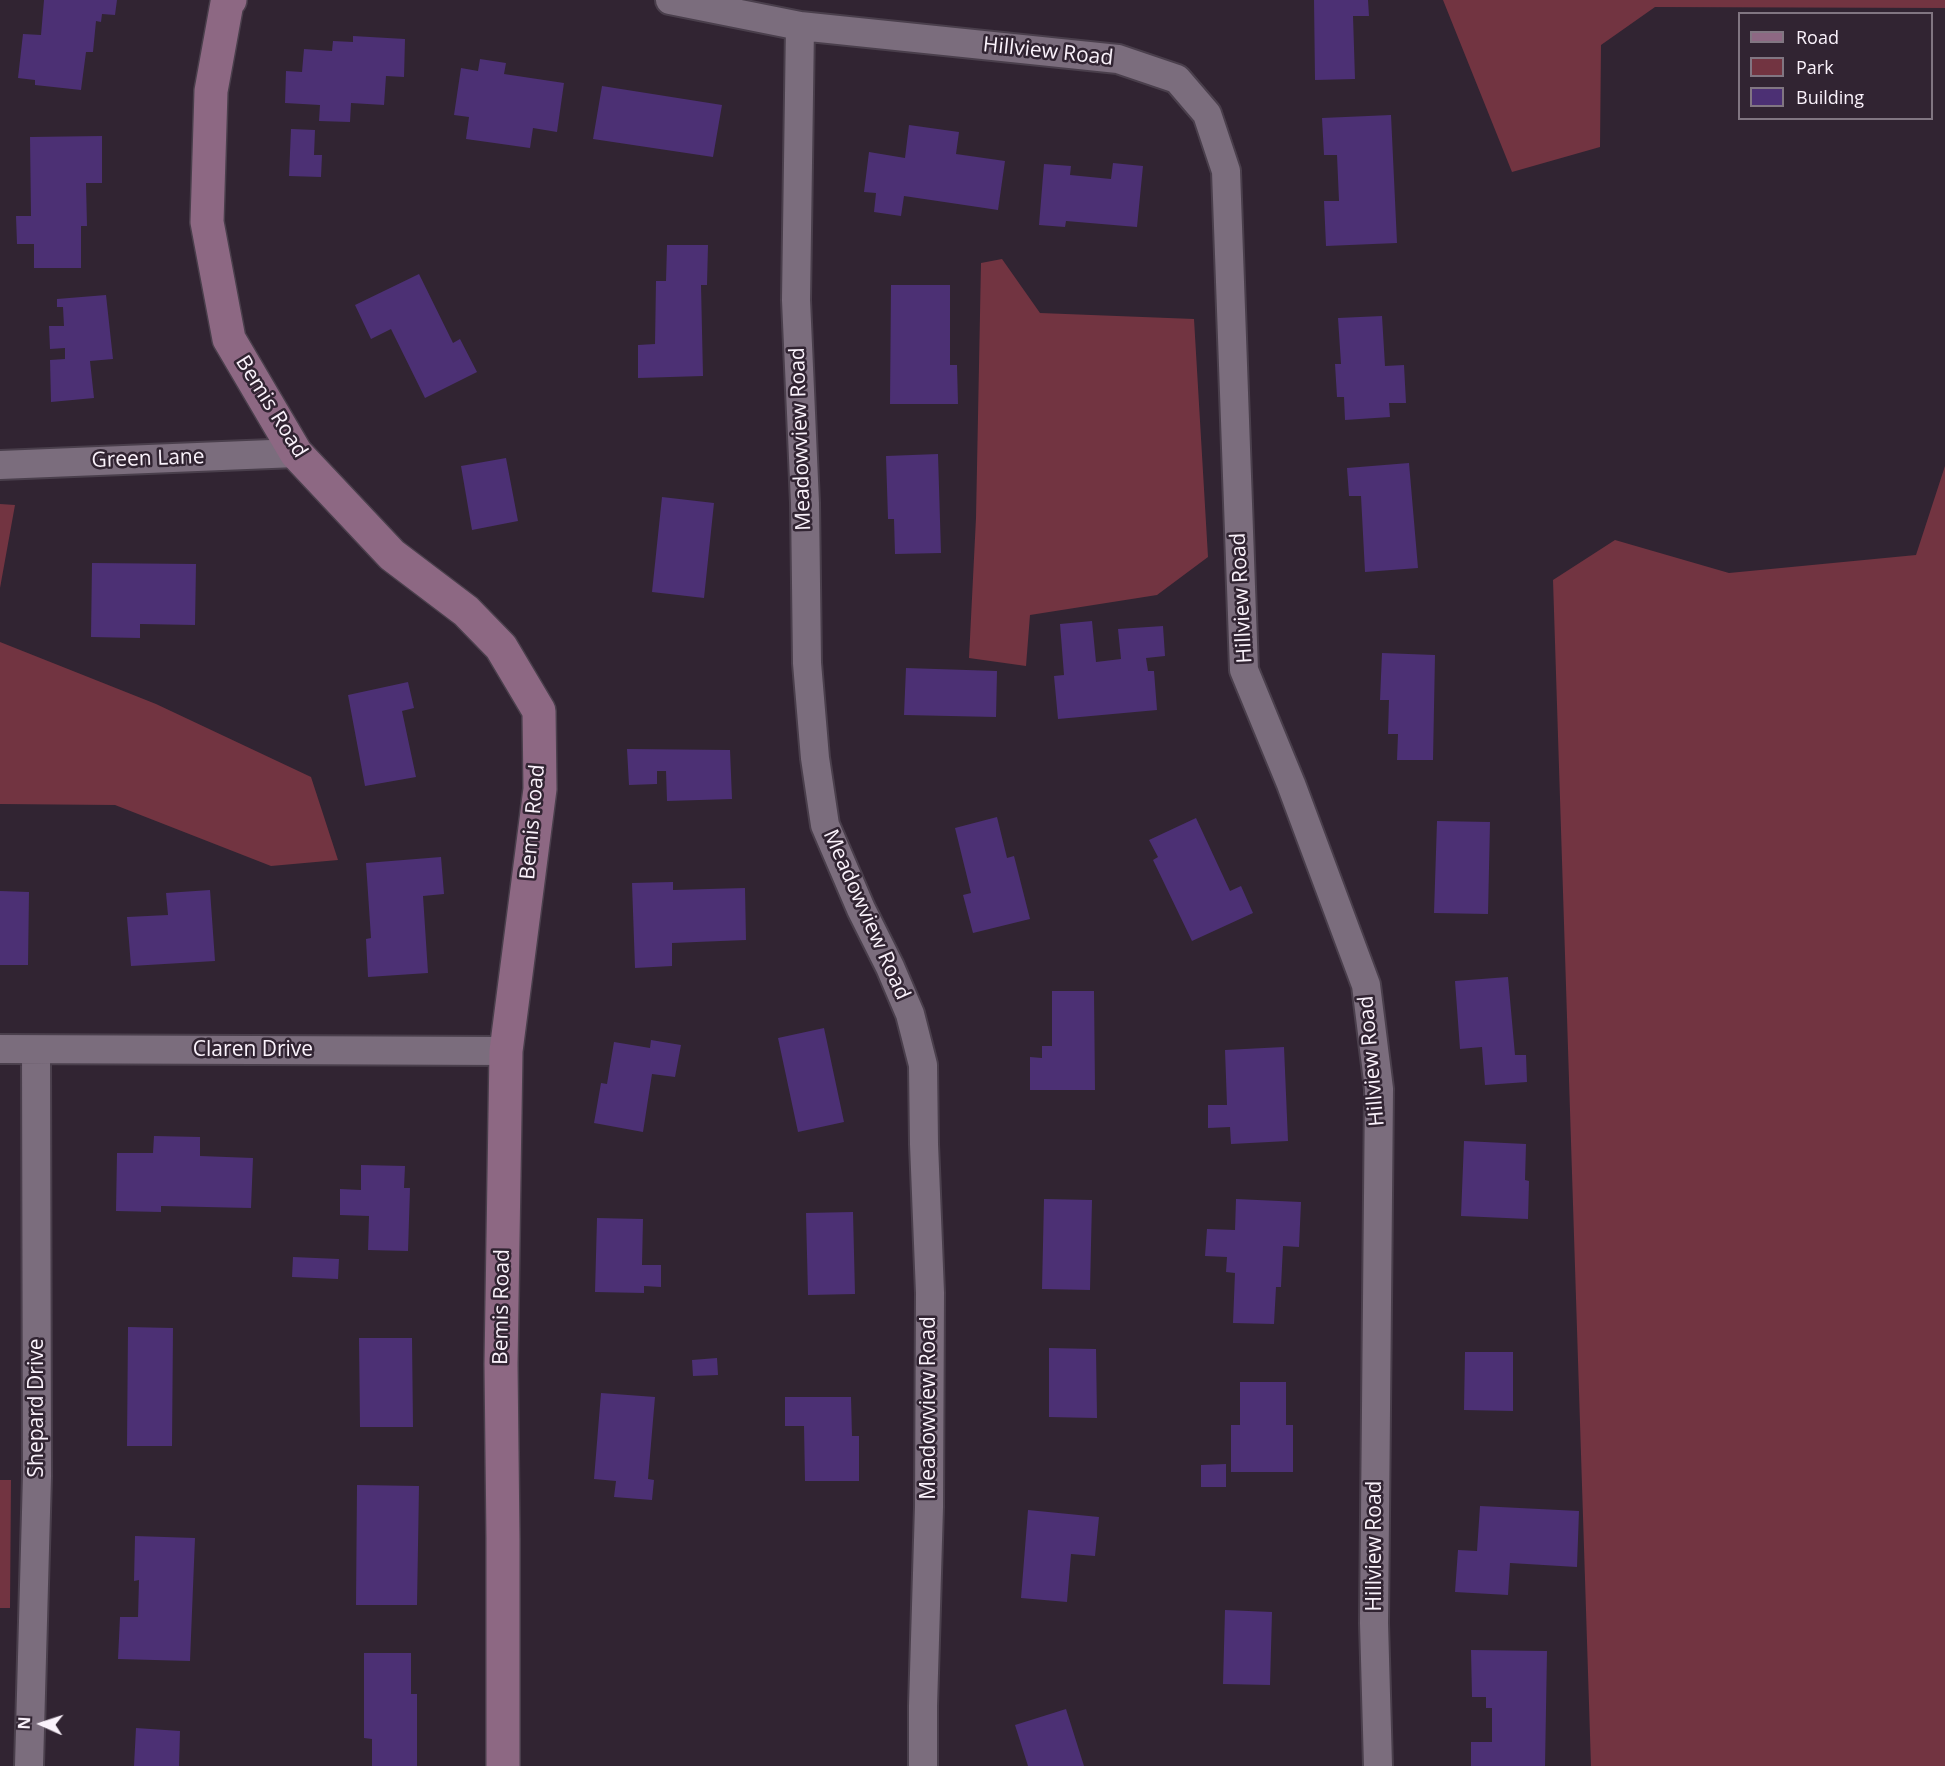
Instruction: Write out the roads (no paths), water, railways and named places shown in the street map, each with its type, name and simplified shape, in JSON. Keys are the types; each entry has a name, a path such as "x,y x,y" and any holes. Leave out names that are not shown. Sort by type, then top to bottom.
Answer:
{"street":[{"name":"Bemis Road","path":"230,0 227,3 211,91 207,222 229,339 296,453 392,555 466,611 501,647 539,711 540,789 506,1051 501,1364 503,1766"},
{"name":"Hillview Road","path":"670,0 800,26 1118,58 1177,79 1207,114 1226,171 1244,670 1291,784 1366,985 1379,1089 1374,1611 1378,1766"},
{"name":"Meadowview Road","path":"800,26 795,300 805,503 807,663 815,758 825,825 910,1014 923,1065 930,1293 929,1507 923,1766"},
{"name":"Green Lane","path":"0,465 296,453"},
{"name":"Claren Drive","path":"0,1049 506,1051"},
{"name":"Shepard Drive","path":"29,1766 37,1476 36,1050"}]}
